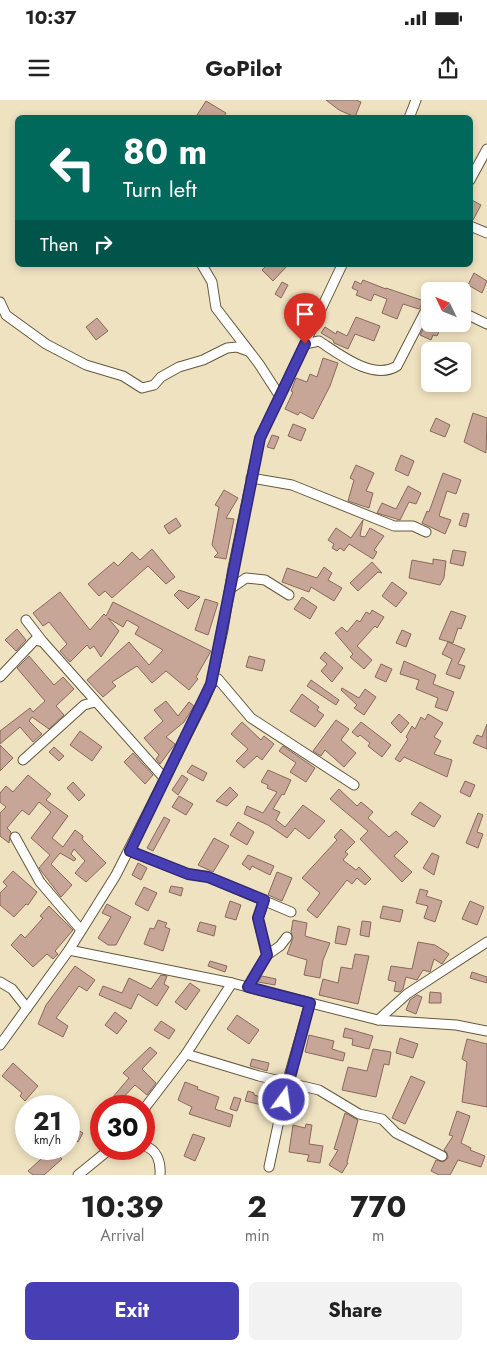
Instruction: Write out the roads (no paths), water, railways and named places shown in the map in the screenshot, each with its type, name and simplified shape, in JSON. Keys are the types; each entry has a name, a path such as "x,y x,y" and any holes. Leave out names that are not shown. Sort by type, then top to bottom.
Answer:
{"street":[{"path":"410,115 416,100"},
{"path":"473,175 487,149"},
{"path":"473,227 487,233"},
{"path":"203,267 212,282 216,308 279,395"},
{"path":"0,1046 70,950 130,851 211,684 260,438 341,267"},
{"path":"0,302 6,315 46,344 86,365 123,376 142,388 154,385 170,372 204,360 228,348 237,347 248,351"},
{"path":"471,316 487,324"},
{"path":"305,344 320,341 348,360 384,372 392,370 397,366 421,319"},
{"path":"251,478 292,485 394,526 413,526 426,532"},
{"path":"230,588 246,578 264,580 289,595"},
{"path":"26,620 95,702 165,779"},
{"path":"0,677 35,640 43,642"},
{"path":"211,684 218,679 251,718 354,785"},
{"path":"23,760 84,705 95,702"},
{"path":"15,837 40,882 81,930"},
{"path":"130,851 188,874 208,877 291,912"},
{"path":"264,900 258,918 267,955"},
{"path":"248,987 267,955 280,946 287,937"},
{"path":"378,1020 407,994 486,944"},
{"path":"70,950 232,983 378,1020 456,1025 487,1031"},
{"path":"0,982 12,989 27,1008"},
{"path":"154,1095 186,1054 232,983"},
{"path":"268,1167 287,1083 310,1003"},
{"path":"186,1054 287,1083 319,1090 359,1114 382,1119 396,1133 442,1156"},
{"path":"155,1153 160,1175"},
{"path":"78,1175 98,1160"}]}
